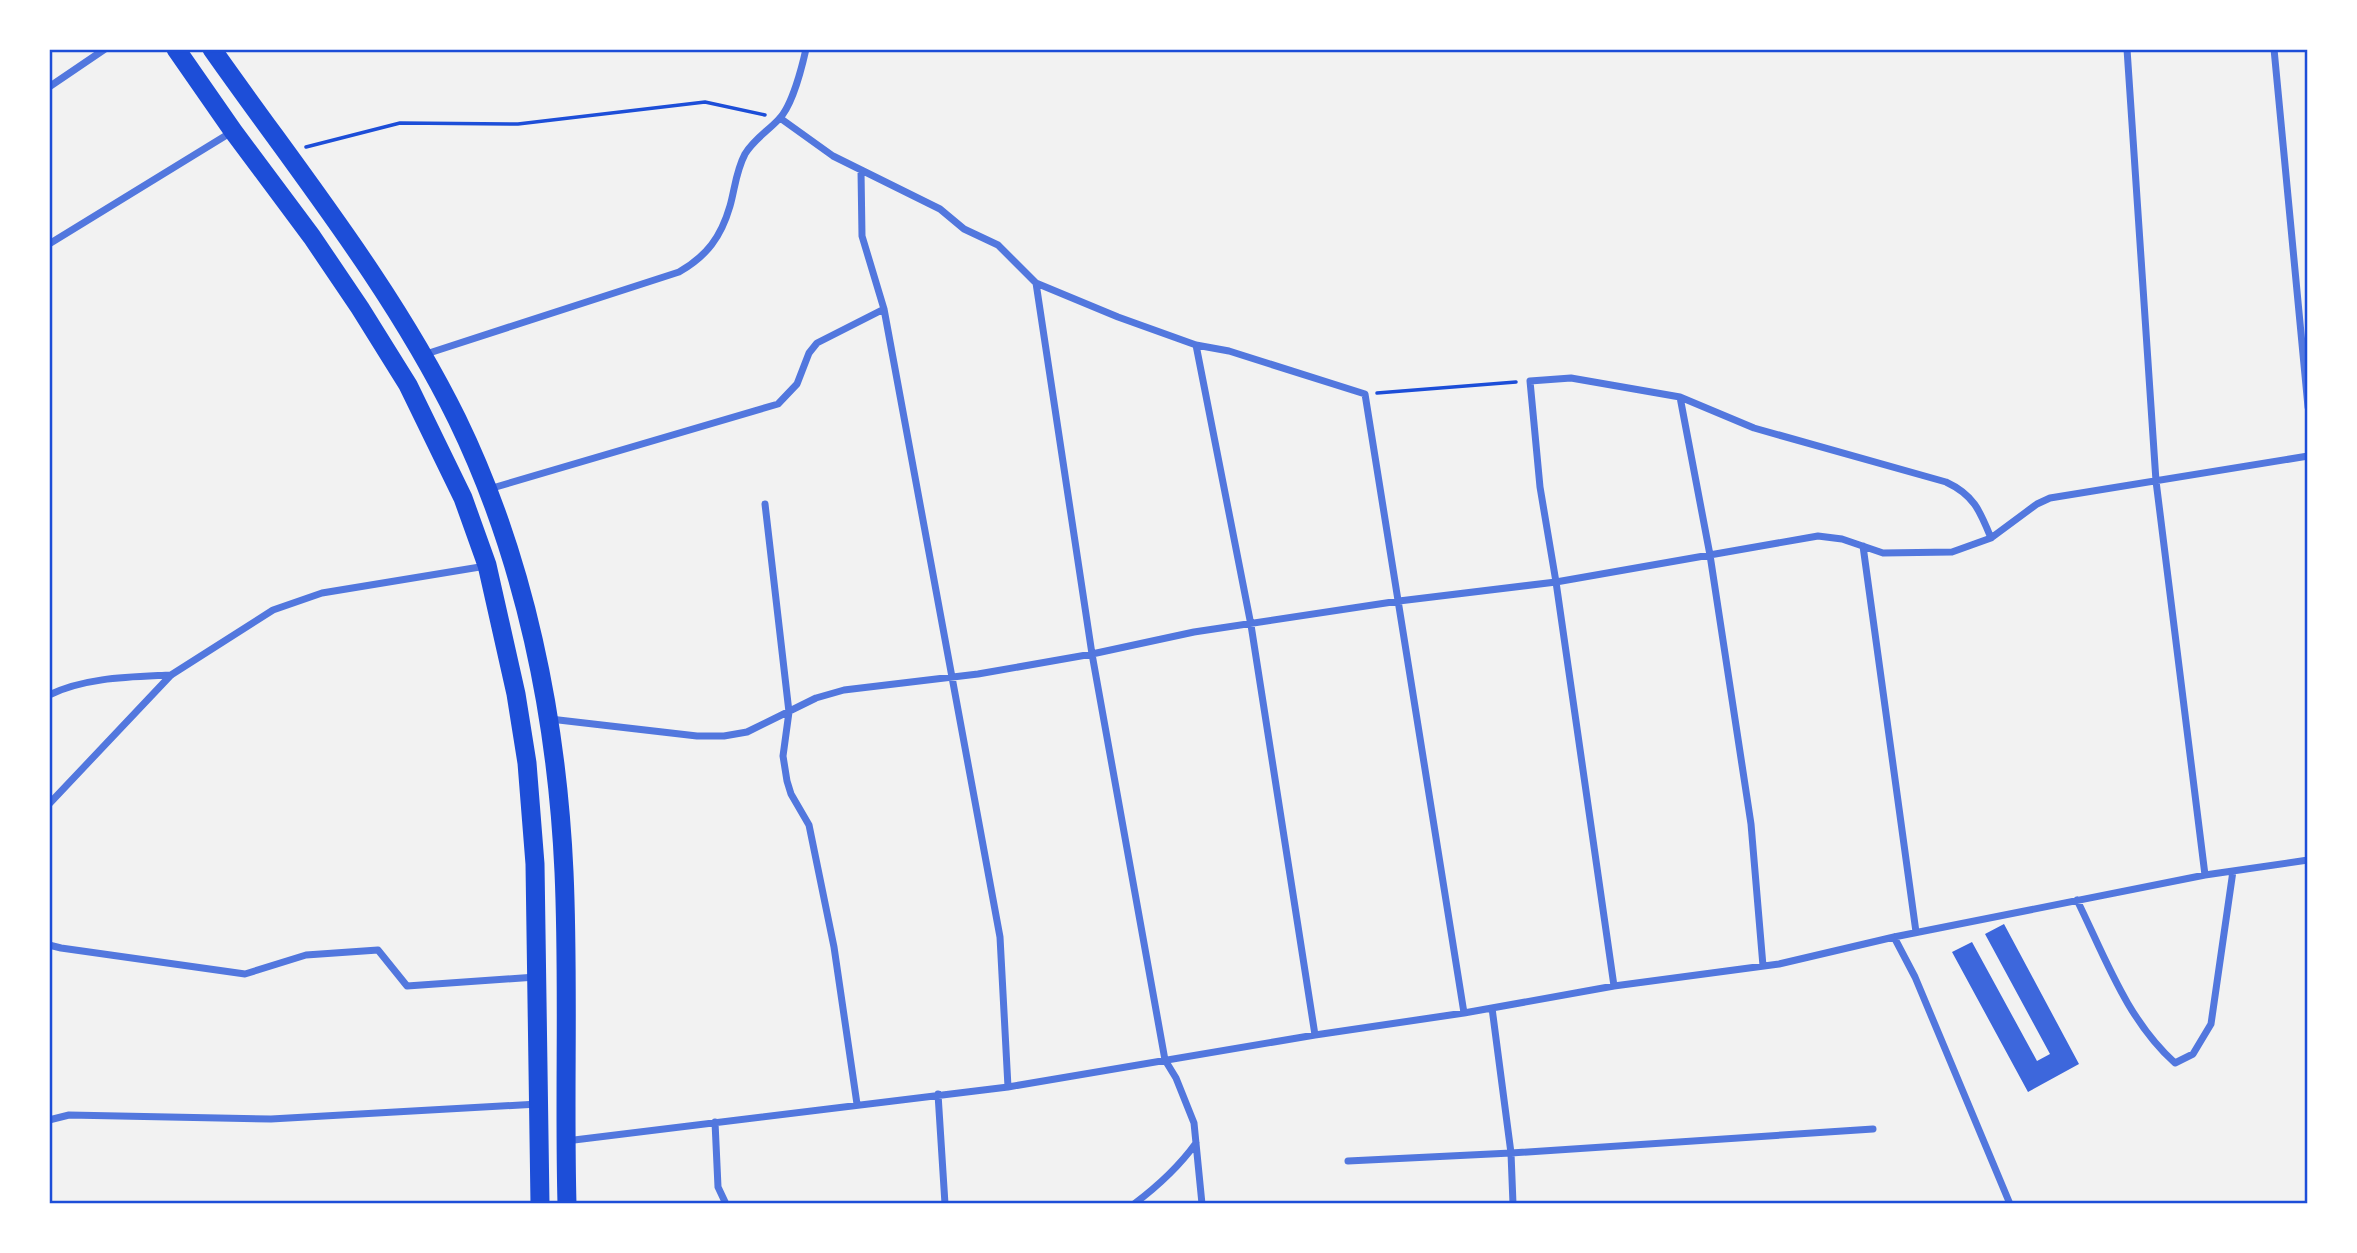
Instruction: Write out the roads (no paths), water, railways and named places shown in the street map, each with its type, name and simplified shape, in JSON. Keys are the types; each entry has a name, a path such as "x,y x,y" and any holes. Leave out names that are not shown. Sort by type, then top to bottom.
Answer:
{"highway":[{"path":"176,49 312,237 408,385 463,498 487,565 516,694 527,763 535,864 540,1204"},
{"path":"212,49 336,219 422,355 456,418 488,490 536,647 548,719 564,872 567,1204"}],"street":[{"path":"49,87 105,49"},
{"path":"422,355 678,272 706,254 721,230 730,206 737,171 746,152 764,131 780,118 798,80 806,49"},
{"path":"2127,49 2156,481 2205,875"},
{"path":"2274,49 2308,407"},
{"path":"780,118 833,156 940,209 964,229 998,245 1036,283 1196,345 1229,351 1365,394 1464,1013"},
{"path":"49,244 233,131"},
{"path":"861,171 862,236 884,309 1000,937 1008,1087"},
{"path":"1036,283 1092,654 1165,1060 1194,1122 1202,1204"},
{"path":"488,490 778,404 797,384 808,354 817,342 884,309"},
{"path":"1196,345 1251,625 1315,1035"},
{"path":"1614,986 1540,487 1530,381 1572,378 1680,397 1755,428 1946,482 1962,489 1980,510 1991,538"},
{"path":"1680,397 1710,555 1751,824 1763,966"},
{"path":"548,719 697,736 724,736 747,732 816,698 844,690 1092,654 1194,632 1399,601 1556,582 1818,536 1883,553 1952,551 1991,538 2037,504 2050,498 2308,456"},
{"path":"765,503 789,712 783,756 791,794 809,824 834,947 857,1104"},
{"path":"1863,546 1916,932"},
{"path":"49,804 171,675 273,610 322,593 487,565"},
{"path":"49,695 60,689 123,677 171,675"},
{"path":"565,1141 1008,1087 1614,986 1779,964 1894,936 2077,900 2205,875 2308,860"},
{"path":"2077,900 2130,1009 2157,1047 2175,1063 2193,1054 2211,1024 2233,871"},
{"path":"1894,936 1915,976 2010,1204"},
{"path":"49,945 244,974 306,956 378,950 407,986 537,977"},
{"path":"1492,1008 1511,1153 1513,1204"},
{"path":"938,1094 945,1204"},
{"path":"49,1120 69,1115 271,1119 539,1104"},
{"path":"715,1122 718,1187 726,1204"},
{"path":"1348,1161 1873,1129"},
{"path":"1133,1204 1180,1166 1196,1142"}]}
